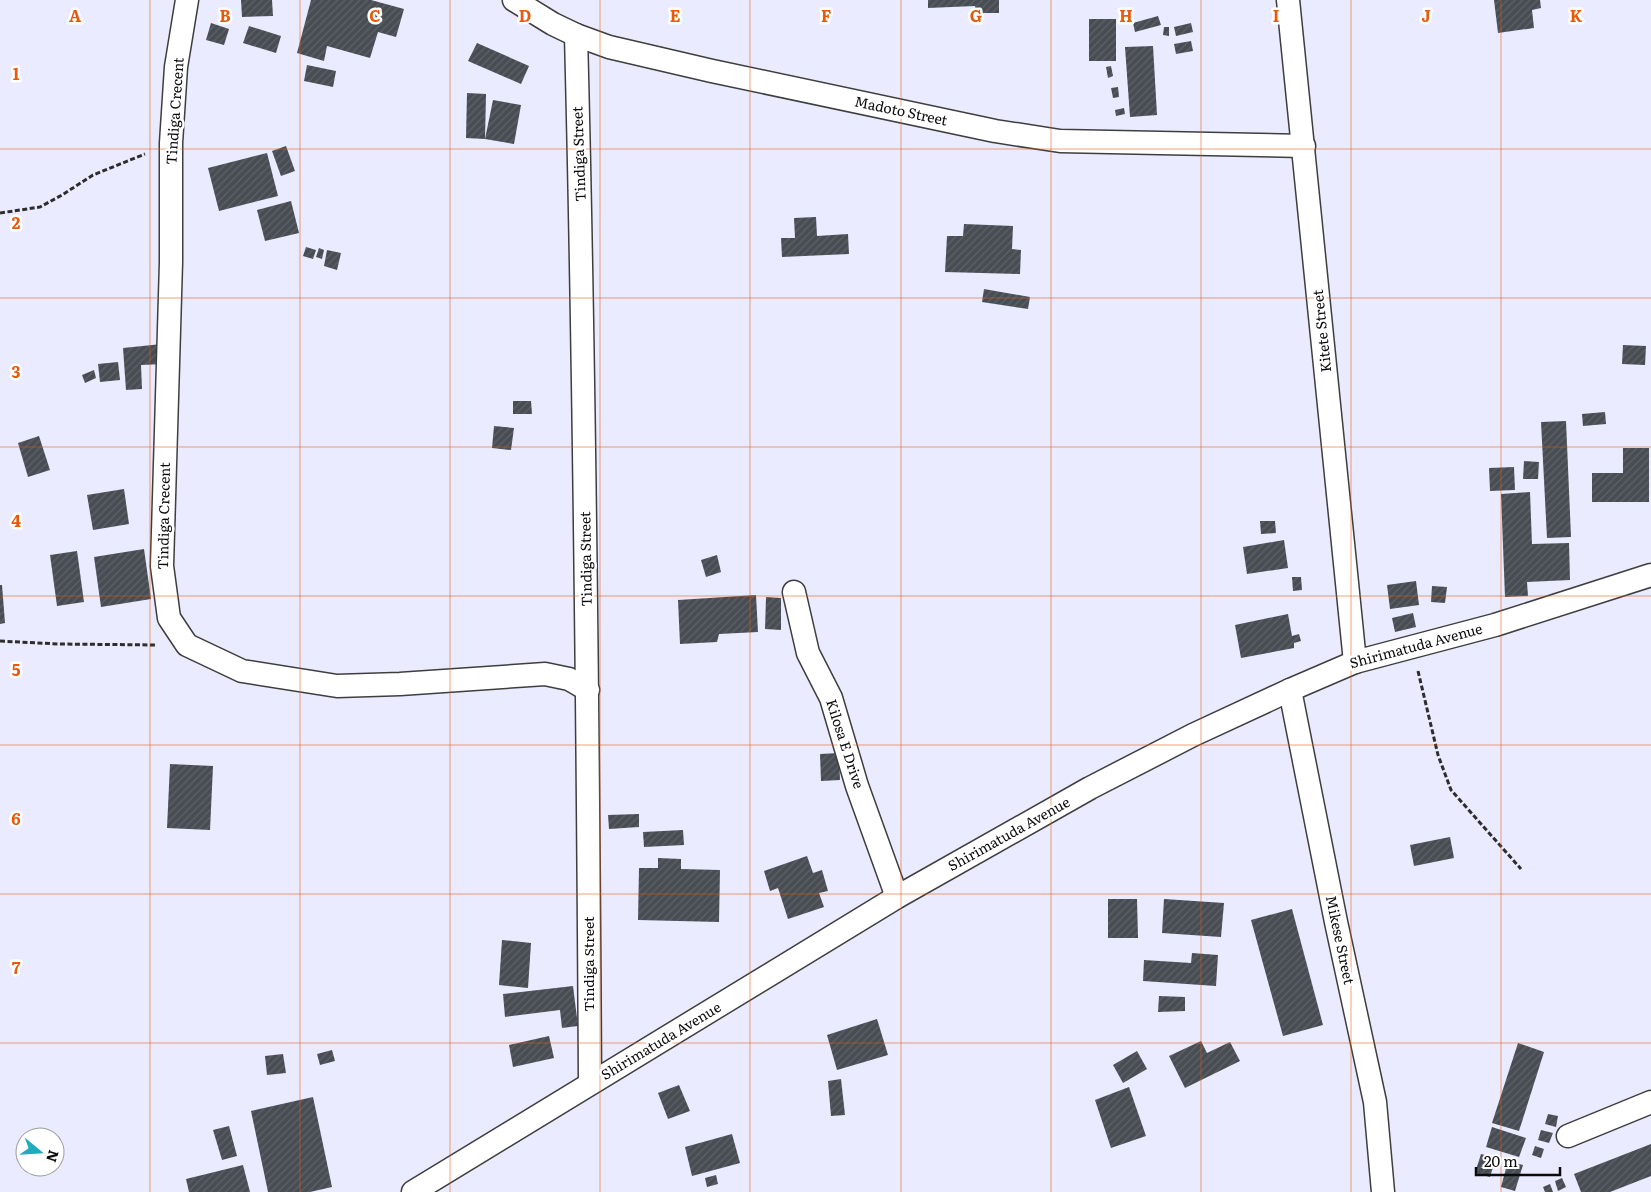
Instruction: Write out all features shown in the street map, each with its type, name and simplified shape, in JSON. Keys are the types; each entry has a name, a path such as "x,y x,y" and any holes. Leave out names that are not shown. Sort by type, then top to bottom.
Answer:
{"street":[{"name":"Tindiga Crecent","path":"187,0 176,67 171,144 171,262 162,566 169,618 187,645"},
{"name":"Madoto Street","path":"514,0 553,24 609,47 712,71 995,131 1060,142 1304,146"},
{"name":"Kitete Street","path":"1288,0 1354,662"},
{"name":"Tindiga Street","path":"576,35 582,243 588,690 590,1083"},
{"name":"Shirimatuda Avenue","path":"413,1192 896,897 1090,788 1193,735 1354,662 1495,624 1651,575"},
{"name":"Kilosa E Drive","path":"794,592 808,653 831,698 858,786 896,897"},
{"path":"187,645 242,671 337,686 400,684 545,674 569,679 588,690"},
{"name":"Mikese Street","path":"1290,690 1334,912 1375,1102 1383,1192"},
{"path":"1568,1136 1651,1102"}],"path":[{"path":"0,214 40,207 93,174 171,144"},
{"path":"0,641 60,644 187,645"},
{"path":"1412,646 1438,756 1450,790 1520,869"}],"building":[{"path":"241,0 272,0 273,16 242,17"},
{"path":"311,0 371,0 404,9 396,37 378,32 370,58 327,46 324,61 297,53"},
{"path":"928,0 999,0 999,13 975,13 975,6 928,8"},
{"path":"1494,0 1540,0 1541,8 1532,10 1534,28 1498,33"},
{"path":"1158,16 1161,25 1135,32 1133,23"},
{"path":"1089,19 1116,19 1116,61 1089,61"},
{"path":"211,23 229,29 224,45 206,40"},
{"path":"1191,23 1193,32 1176,36 1174,27"},
{"path":"249,26 281,36 276,53 243,43"},
{"path":"1164,27 1169,27 1169,36 1163,35"},
{"path":"1191,41 1193,51 1176,54 1174,44"},
{"path":"477,43 529,66 521,84 468,61"},
{"path":"1153,46 1157,115 1130,117 1125,47"},
{"path":"307,65 336,71 333,87 304,81"},
{"path":"1111,66 1113,76 1108,78 1106,67"},
{"path":"1118,87 1119,97 1113,98 1111,88"},
{"path":"467,93 486,94 485,139 466,138"},
{"path":"493,100 521,105 514,144 485,139"},
{"path":"1124,108 1125,114 1116,116 1115,110"},
{"path":"286,146 295,171 281,176 272,151"},
{"path":"267,153 278,196 219,211 208,168"},
{"path":"291,201 299,233 265,241 257,210"},
{"path":"816,217 817,236 848,234 849,254 782,257 781,238 795,238 794,218"},
{"path":"964,224 1013,226 1012,249 1021,250 1020,274 945,272 947,236 963,236"},
{"path":"306,247 316,250 313,259 303,256"},
{"path":"319,248 324,250 322,259 316,257"},
{"path":"327,250 341,253 337,270 324,266"},
{"path":"984,289 1030,297 1028,309 982,302"},
{"path":"162,344 164,364 141,365 142,389 126,390 123,348"},
{"path":"1623,345 1646,346 1645,365 1622,364"},
{"path":"118,362 120,380 100,382 98,364"},
{"path":"94,370 96,378 85,383 82,375"},
{"path":"513,401 531,401 532,414 513,414"},
{"path":"1605,412 1606,424 1583,426 1582,414"},
{"path":"1566,421 1571,537 1547,538 1541,422"},
{"path":"494,426 514,428 511,450 492,448"},
{"path":"39,436 50,470 28,477 18,443"},
{"path":"1623,448 1649,448 1649,502 1592,502 1592,473 1623,473"},
{"path":"1524,461 1539,462 1538,479 1523,479"},
{"path":"1514,467 1515,490 1490,491 1489,468"},
{"path":"124,489 129,524 93,530 87,495"},
{"path":"1530,492 1532,544 1569,543 1570,580 1527,582 1528,596 1505,597 1501,494"},
{"path":"1260,521 1275,521 1276,533 1261,534"},
{"path":"1284,540 1288,568 1247,574 1243,547"},
{"path":"144,549 151,599 101,607 94,557"},
{"path":"77,551 84,602 57,606 50,555"},
{"path":"717,555 721,572 706,577 701,560"},
{"path":"1292,577 1301,577 1302,590 1293,591"},
{"path":"1416,581 1419,605 1390,609 1387,585"},
{"path":"0,585 2,585 5,623 0,624"},
{"path":"1432,586 1447,587 1445,603 1431,602"},
{"path":"756,595 758,632 719,634 717,642 680,644 678,600"},
{"path":"766,597 781,598 781,630 765,629"},
{"path":"1413,613 1416,627 1395,632 1392,618"},
{"path":"1288,614 1292,636 1299,634 1301,641 1294,643 1294,648 1241,658 1235,625"},
{"path":"839,753 840,780 821,781 820,754"},
{"path":"170,764 213,766 210,830 167,828"},
{"path":"639,814 639,827 609,829 608,815"},
{"path":"683,830 684,845 644,847 643,832"},
{"path":"1450,837 1454,858 1414,866 1410,845"},
{"path":"807,856 813,873 822,870 828,891 819,893 824,907 788,919 778,888 770,891 764,871"},
{"path":"658,858 681,859 681,869 720,870 719,922 638,920 639,868 658,868"},
{"path":"1108,899 1137,899 1138,938 1108,938"},
{"path":"1164,899 1224,903 1221,937 1162,933"},
{"path":"1292,909 1323,1025 1283,1036 1251,920"},
{"path":"502,940 531,943 528,988 499,985"},
{"path":"1192,953 1218,955 1216,986 1143,981 1144,960 1191,963"},
{"path":"573,986 578,1026 562,1028 560,1010 505,1017 503,994"},
{"path":"1159,996 1185,997 1185,1011 1158,1012"},
{"path":"877,1019 888,1055 837,1070 827,1035"},
{"path":"549,1036 554,1058 513,1067 509,1045"},
{"path":"1201,1041 1207,1053 1230,1042 1240,1061 1185,1088 1169,1056"},
{"path":"1518,1043 1544,1052 1519,1131 1492,1123"},
{"path":"332,1050 335,1061 320,1065 317,1054"},
{"path":"1137,1051 1147,1069 1123,1083 1113,1065"},
{"path":"283,1054 286,1073 267,1075 265,1056"},
{"path":"841,1079 845,1115 831,1116 828,1081"},
{"path":"679,1085 690,1111 668,1119 658,1093"},
{"path":"1129,1087 1146,1136 1111,1148 1095,1100"},
{"path":"313,1097 332,1187 310,1192 268,1192 251,1111"},
{"path":"1548,1114 1558,1116 1556,1127 1545,1124"},
{"path":"229,1126 237,1156 222,1160 213,1130"},
{"path":"1492,1127 1526,1138 1519,1157 1486,1147"},
{"path":"1541,1130 1553,1133 1549,1143 1538,1140"},
{"path":"732,1134 740,1163 692,1176 685,1147"},
{"path":"1651,1144 1651,1176 1610,1192 1581,1192 1574,1174"},
{"path":"1535,1146 1544,1149 1541,1158 1532,1155"},
{"path":"1481,1154 1496,1158 1490,1177 1475,1173"},
{"path":"1508,1161 1523,1165 1515,1191 1501,1187"},
{"path":"243,1165 250,1192 189,1192 186,1179"},
{"path":"716,1175 718,1184 707,1187 705,1178"},
{"path":"1562,1178 1566,1187 1558,1191 1555,1181"},
{"path":"1550,1184 1553,1192 1545,1192 1543,1187"}]}
